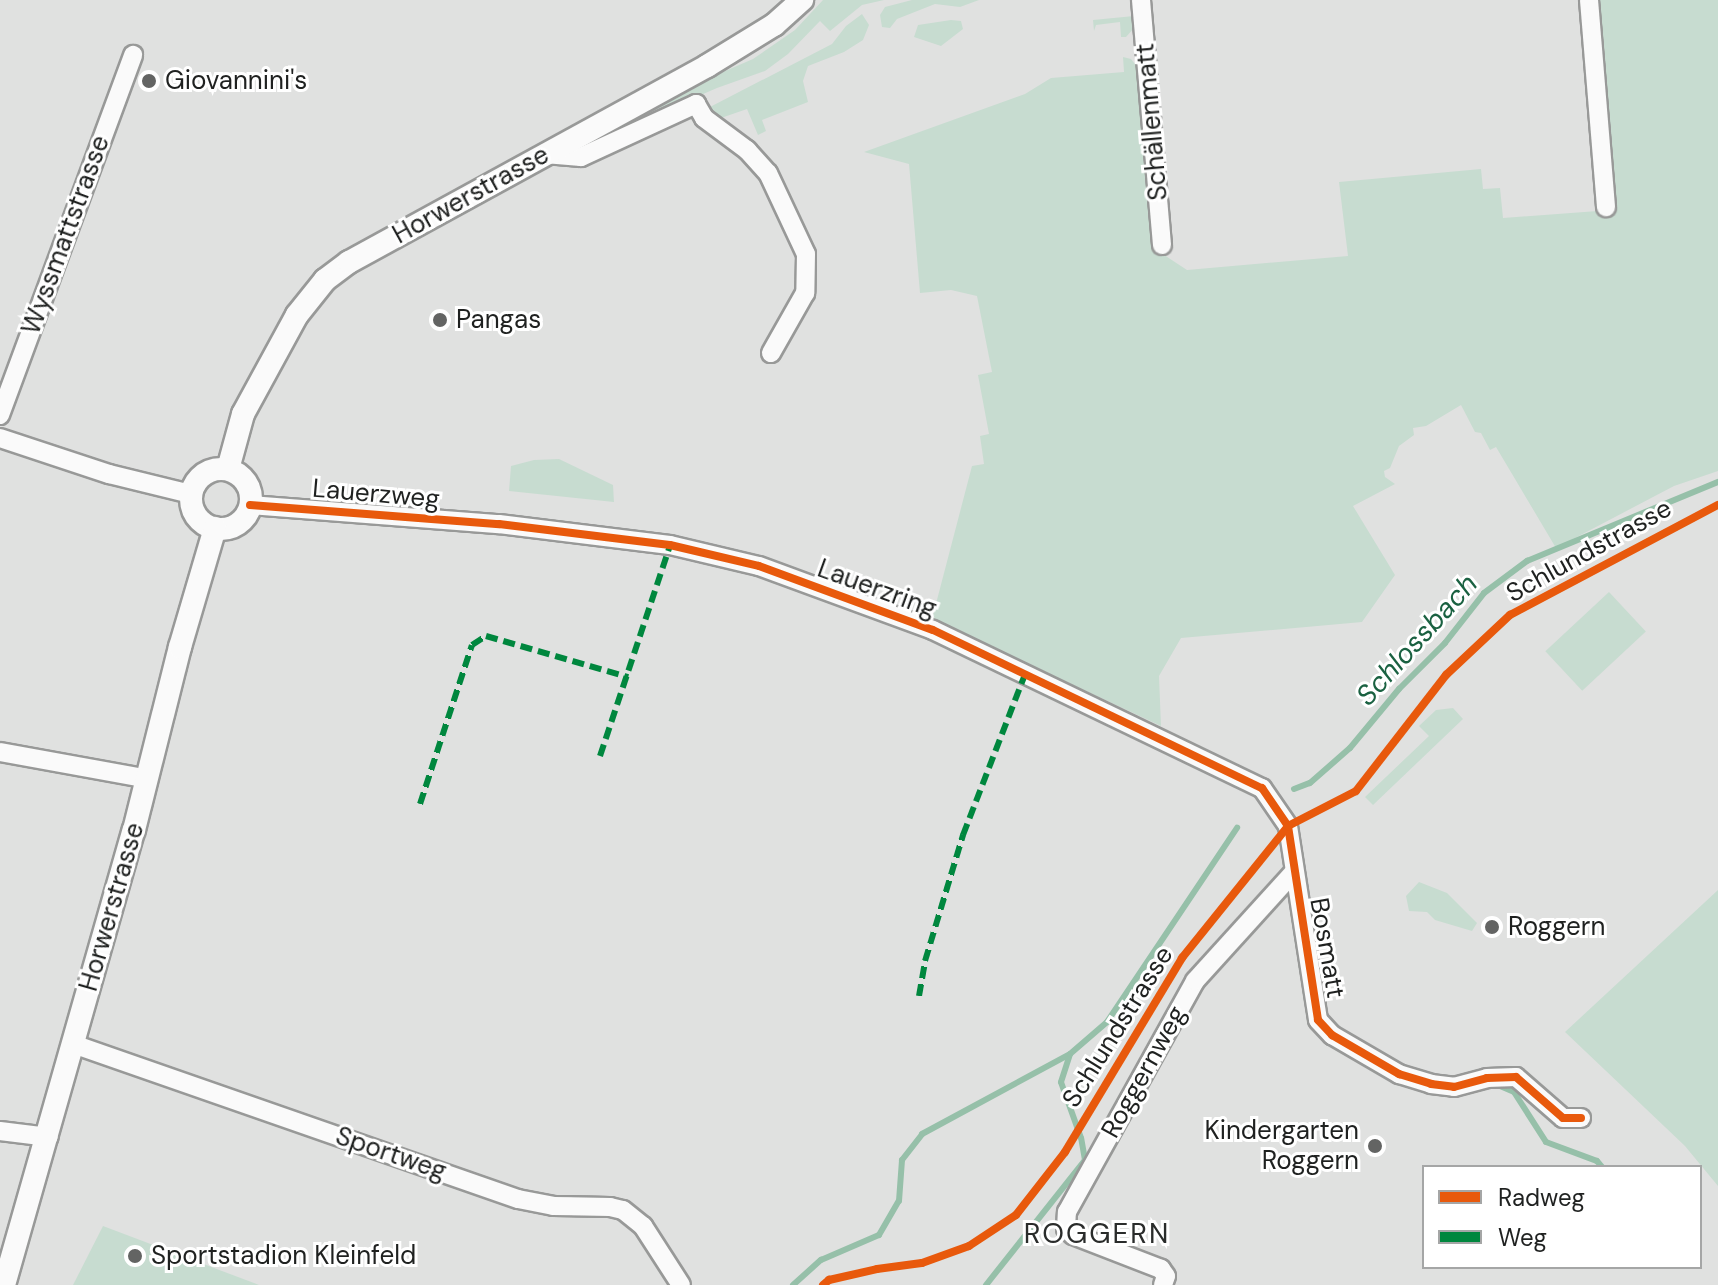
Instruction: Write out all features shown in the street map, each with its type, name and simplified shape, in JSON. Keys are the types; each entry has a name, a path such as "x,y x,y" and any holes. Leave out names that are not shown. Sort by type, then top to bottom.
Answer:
{"street":[{"name":"Horwerstrasse","path":"228,469 243,414 297,315 325,280 349,262 707,66 774,25 802,0"},
{"name":"Schällenmatt","path":"1141,0 1162,245"},
{"path":"1589,0 1606,207"},
{"name":"Wyssmattstrasse","path":"0,415 133,55"},
{"path":"545,154 581,157 696,104 704,118 747,150 768,173 806,254 805,293 771,353"},
{"path":"0,438 109,474 191,494"},
{"path":"228,469 244,479 251,495 250,505 244,519 235,526 215,528 198,518 192,507 191,494 204,474 228,469"},
{"name":"Lauerzweg","path":"250,505 499,524"},
{"name":"Lauerzring","path":"499,524 620,537 737,561 933,630 1262,788 1288,826 1294,872"},
{"name":"Horwerstrasse","path":"4,1285 49,1137 148,779 180,647 215,528"},
{"path":"0,752 148,779"},
{"name":"Bosmatt","path":"1294,872 1318,1020 1332,1035 1399,1074 1431,1084 1454,1087 1487,1078 1516,1077 1563,1118 1581,1118"},
{"name":"Roggernweg","path":"1163,1285 1166,1276 1161,1269 1073,1235 1066,1229 1067,1212 1195,981 1294,872"},
{"name":"Sportweg","path":"73,1044 518,1199 553,1206 623,1210 643,1226 681,1285"},
{"path":"0,1131 49,1137"}],"green space":[{"path":"823,0 884,0 862,5 830,31 820,21 788,54 765,71 717,88 583,146 679,91 753,59 795,30"},
{"path":"912,0 979,0 960,7 935,4 897,19 890,28 882,27 880,15 885,7"},
{"path":"1595,0 1718,0 1718,471 1674,486 1556,548 1496,447 1490,450 1481,433 1475,432 1461,405 1426,426 1413,428 1414,435 1399,446 1390,468 1384,471 1385,477 1395,484 1353,506 1395,575 1362,622 1181,638 1159,676 1161,726 932,619 972,466 984,464 980,436 989,434 978,375 992,372 977,296 951,290 920,293 909,164 864,152 1025,94 1051,78 1124,72 1123,57 1131,59 1138,68 1152,247 1187,270 1348,256 1339,182 1481,169 1483,189 1500,188 1503,218 1611,210"},
{"path":"862,14 869,25 863,40 844,52 808,66 803,81 808,102 762,120 766,131 758,135 747,109 721,118 711,115 710,107 832,44 846,26"},
{"path":"1134,16 1134,28 1126,37 1121,37 1120,22 1096,25 1094,31 1093,20"},
{"path":"961,21 963,29 941,46 914,37 918,25"},
{"path":"559,459 613,485 614,502 509,491 511,466 534,460"},
{"path":"1609,592 1646,631 1582,691 1545,651"},
{"path":"1453,708 1463,719 1373,805 1365,797 1429,736 1419,726 1436,710"},
{"path":"1419,882 1447,893 1477,923 1472,931 1435,920 1427,912 1409,911 1406,896"},
{"path":"1718,890 1718,1186 1685,1146 1565,1032"},
{"name":"Sportstadion Kleinfeld","path":"103,1226 259,1285 73,1285"}],"waterway":[{"name":"Schlossbach","path":"1294,789 1310,783 1350,748 1399,689 1445,643 1484,593 1527,561 1718,482"},
{"path":"986,1285 1085,1160 1081,1138 1061,1082 1070,1054 1107,1022 1237,828"},
{"path":"793,1285 821,1260 879,1235 899,1201 902,1160 922,1134 1070,1054"},
{"path":"1493,1083 1514,1092 1546,1142 1600,1165"}],"marked path":[{"path":"600,756 670,545"},
{"path":"420,804 472,645 486,636 628,677"},
{"path":"919,996 925,961 963,835 1025,674"}],"cycle path":[{"path":"250,505 499,524 670,545 759,566 933,630 1262,788 1288,826 1318,1020 1332,1035 1399,1074 1431,1084 1454,1087 1487,1078 1516,1077 1563,1118 1581,1118"},
{"name":"Schlundstrasse","path":"823,1285 829,1280 877,1269 922,1263 969,1246 1016,1215 1065,1152 1182,958 1288,826 1356,791 1446,675 1510,615 1718,505"}],"place":[{"name":"Giovannini's","path":"149,81"},
{"name":"Pangas","path":"440,320"},
{"name":"Roggern","path":"1492,927"},
{"name":"Kindergarten Roggern","path":"1375,1146"},
{"name":"Sportstadion Kleinfeld","path":"135,1256"}],"district":[{"name":"ROGGERN","path":"1097,1234"}]}
